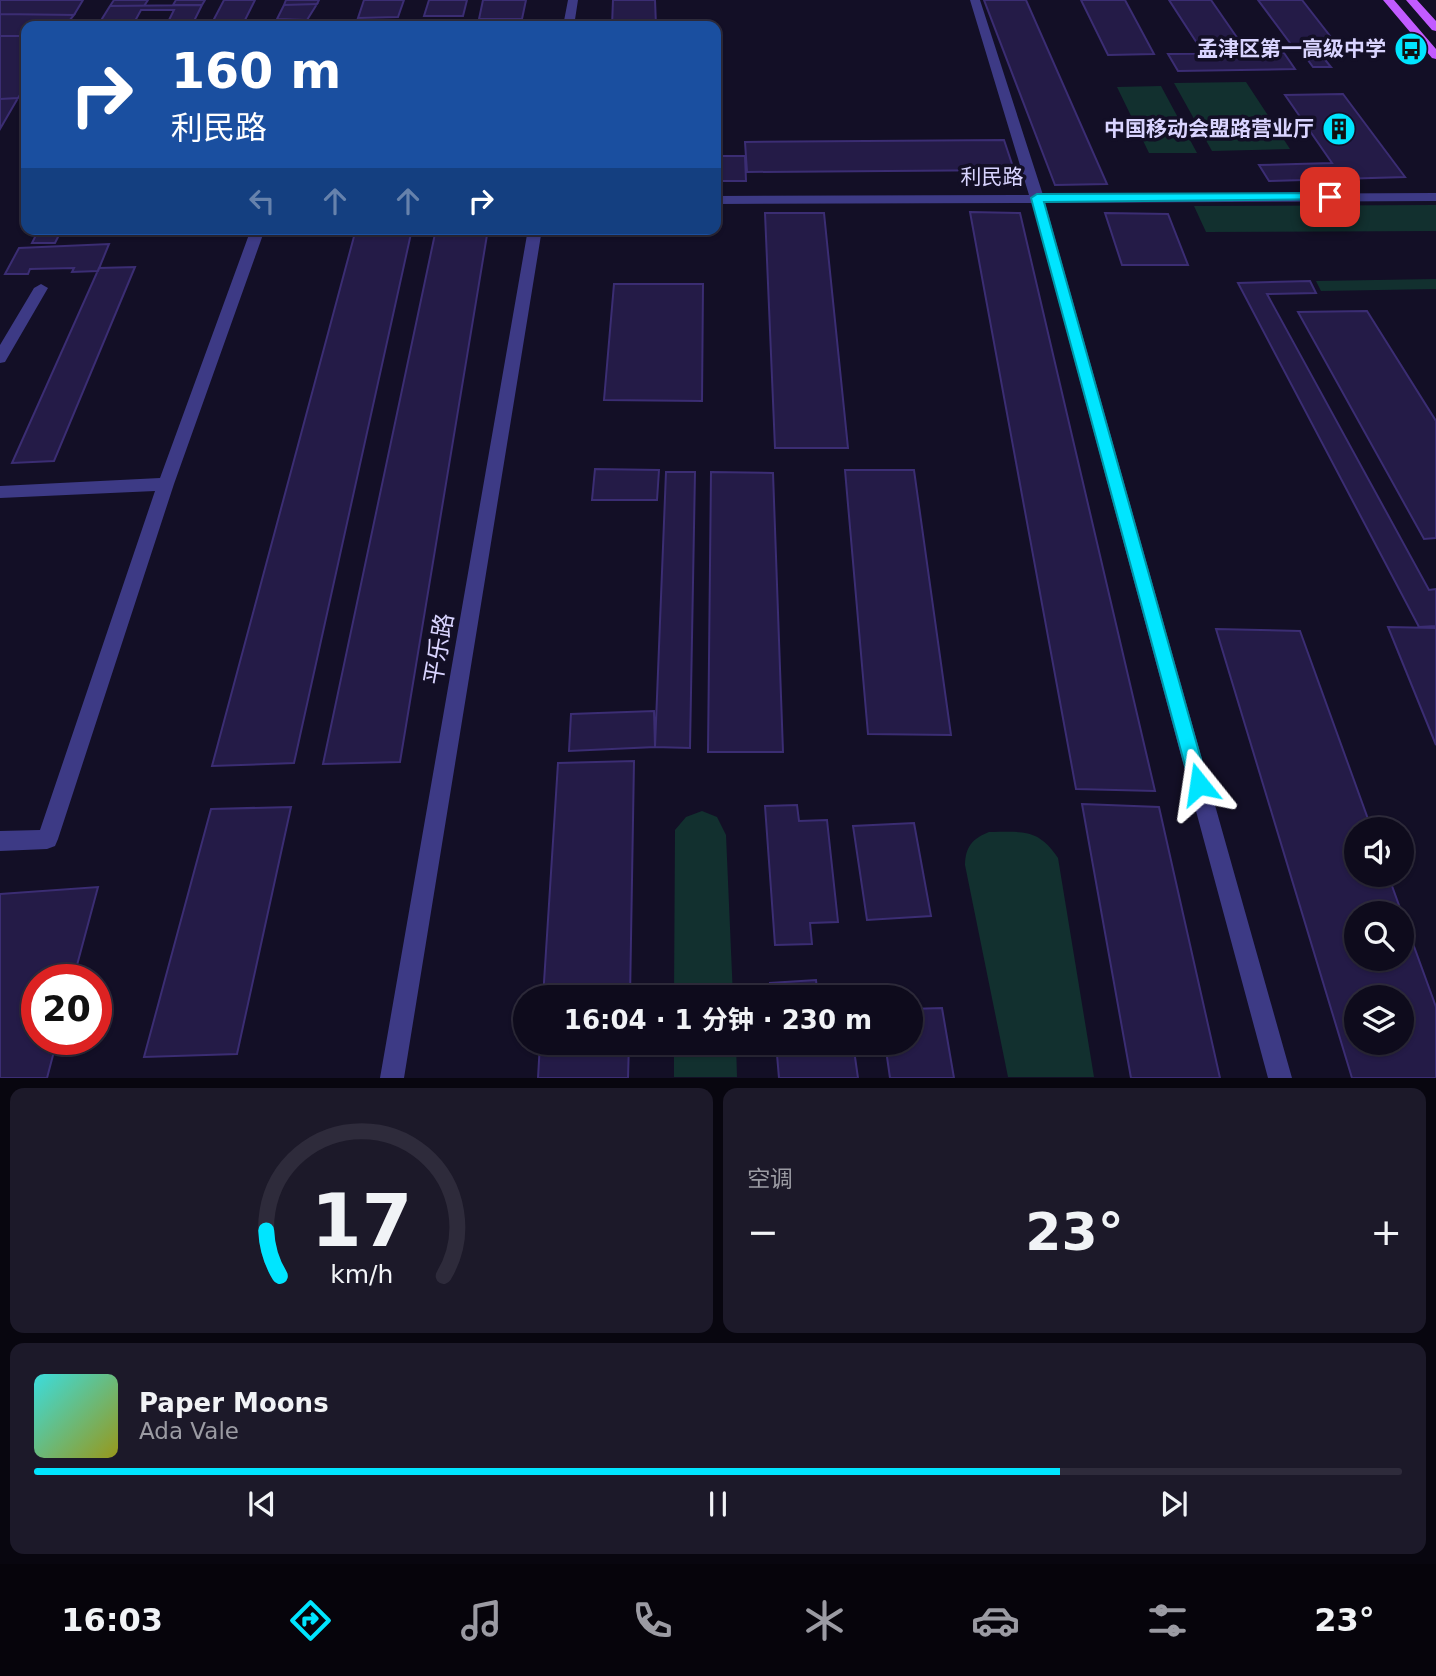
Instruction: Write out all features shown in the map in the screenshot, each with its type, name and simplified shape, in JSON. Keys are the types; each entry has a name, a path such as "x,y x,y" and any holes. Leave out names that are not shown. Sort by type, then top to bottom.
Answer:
{"main road":[{"path":"1388,0 1436,56"},
{"path":"1411,0 1436,28"}],"street":[{"path":"570,21 573,0"},
{"path":"975,0 1037,198 1280,1077"},
{"name":"利民路","path":"721,200 1436,197"},
{"path":"0,841 47,839 166,484 256,235"},
{"name":"平乐路","path":"392,1077 534,235"},
{"path":"0,358 41,288"},
{"path":"0,492 166,484"}],"green space":[{"path":"1246,82 1290,149 1212,151 1174,83"},
{"path":"1161,86 1197,153 1149,153 1117,87"},
{"path":"1436,205 1436,231 1206,232 1194,206"},
{"path":"1436,279 1436,289 1321,291 1316,281"},
{"path":"702,811 717,817 726,835 732,985 674,985 675,830 686,817"},
{"path":"989,832 1029,834 1044,841 1058,858 1094,1077 1008,1077 965,865 966,853 971,844"},
{"path":"674,1055 736,1055 737,1077 674,1077"}],"building":[{"path":"0,0 83,0 74,15 0,14"},
{"path":"114,0 148,0 144,6 110,6"},
{"path":"176,0 205,0 202,5 173,5"},
{"path":"224,0 255,0 245,20 213,21"},
{"path":"286,0 319,0 317,4 284,5"},
{"path":"364,0 404,0 398,17 358,18"},
{"path":"429,0 467,0 463,16 424,16"},
{"path":"483,0 526,0 522,19 479,19"},
{"path":"613,0 655,0 656,21 612,21"},
{"path":"984,0 1026,0 1107,184 1055,185"},
{"path":"1081,0 1125,0 1154,54 1108,55"},
{"path":"1169,0 1211,0 1247,52 1204,54"},
{"path":"1258,0 1302,0 1341,50 1296,51"},
{"path":"317,4 307,20 277,19 284,5"},
{"path":"202,5 194,21 168,21 174,10 141,10 135,21 101,21 110,6"},
{"path":"0,14 74,15 69,21 21,21 21,36 0,36"},
{"path":"0,36 21,36 21,93 18,98 0,99"},
{"path":"1284,53 1295,69 1178,71 1168,54"},
{"path":"1305,56 1322,56 1331,67 1313,67"},
{"name":"中国移动会盟路营业厅","path":"1343,94 1405,177 1269,181 1259,165 1332,163 1285,95"},
{"path":"18,98 0,129 0,99"},
{"path":"1004,140 1014,170 747,172 745,142"},
{"path":"721,156 745,156 746,181 721,181"},
{"path":"970,212 1020,213 1155,791 1076,789"},
{"path":"765,213 824,213 848,448 775,448"},
{"path":"1105,213 1168,214 1188,265 1122,265"},
{"path":"36,235 59,235 55,243 32,243"},
{"path":"354,235 411,235 294,763 212,766"},
{"path":"435,235 487,235 400,762 323,764"},
{"path":"109,244 98,271 72,272 74,268 30,269 28,274 5,274 19,248"},
{"path":"135,267 54,461 12,463 99,268"},
{"path":"1310,281 1316,293 1267,294 1429,590 1436,589 1436,626 1419,627 1238,283"},
{"path":"614,284 703,284 702,401 604,400"},
{"path":"1367,311 1436,421 1436,538 1424,539 1298,312"},
{"path":"595,469 659,470 657,500 592,500"},
{"path":"845,470 914,470 951,735 868,734"},
{"path":"666,472 695,472 690,748 655,747"},
{"path":"711,472 773,473 783,752 708,752"},
{"path":"1388,627 1436,628 1436,745"},
{"path":"1216,629 1300,631 1367,817 1344,817 1344,887 1392,887 1397,901 1344,901 1344,971 1414,971 1414,946 1436,1007 1436,1078 1352,1078 1345,1055 1414,1055 1414,985 1344,985 1344,1052"},
{"path":"654,711 655,747 569,751 571,714"},
{"path":"634,761 630,985 544,985 558,763"},
{"path":"1082,804 1159,807 1220,1078 1131,1078"},
{"path":"797,805 799,821 827,820 838,922 810,923 812,944 775,945 765,806"},
{"path":"291,807 237,1054 144,1057 211,809"},
{"path":"914,823 931,916 867,920 853,826"},
{"path":"98,887 77,964 21,964 21,1055 53,1055 47,1078 0,1078 0,894"},
{"path":"816,980 817,985 770,985"},
{"path":"942,1008 954,1078 890,1078 887,1055 923,1055 923,1009"},
{"path":"539,1055 629,1055 628,1078 538,1078"},
{"path":"777,1055 855,1055 858,1078 779,1078"}],"place":[{"name":"孟津区第一高级中学","path":"1411,49"},
{"name":"中国移动会盟路营业厅","path":"1339,129"}],"route":[{"path":"1199,784 1037,198 1330,197"}]}
